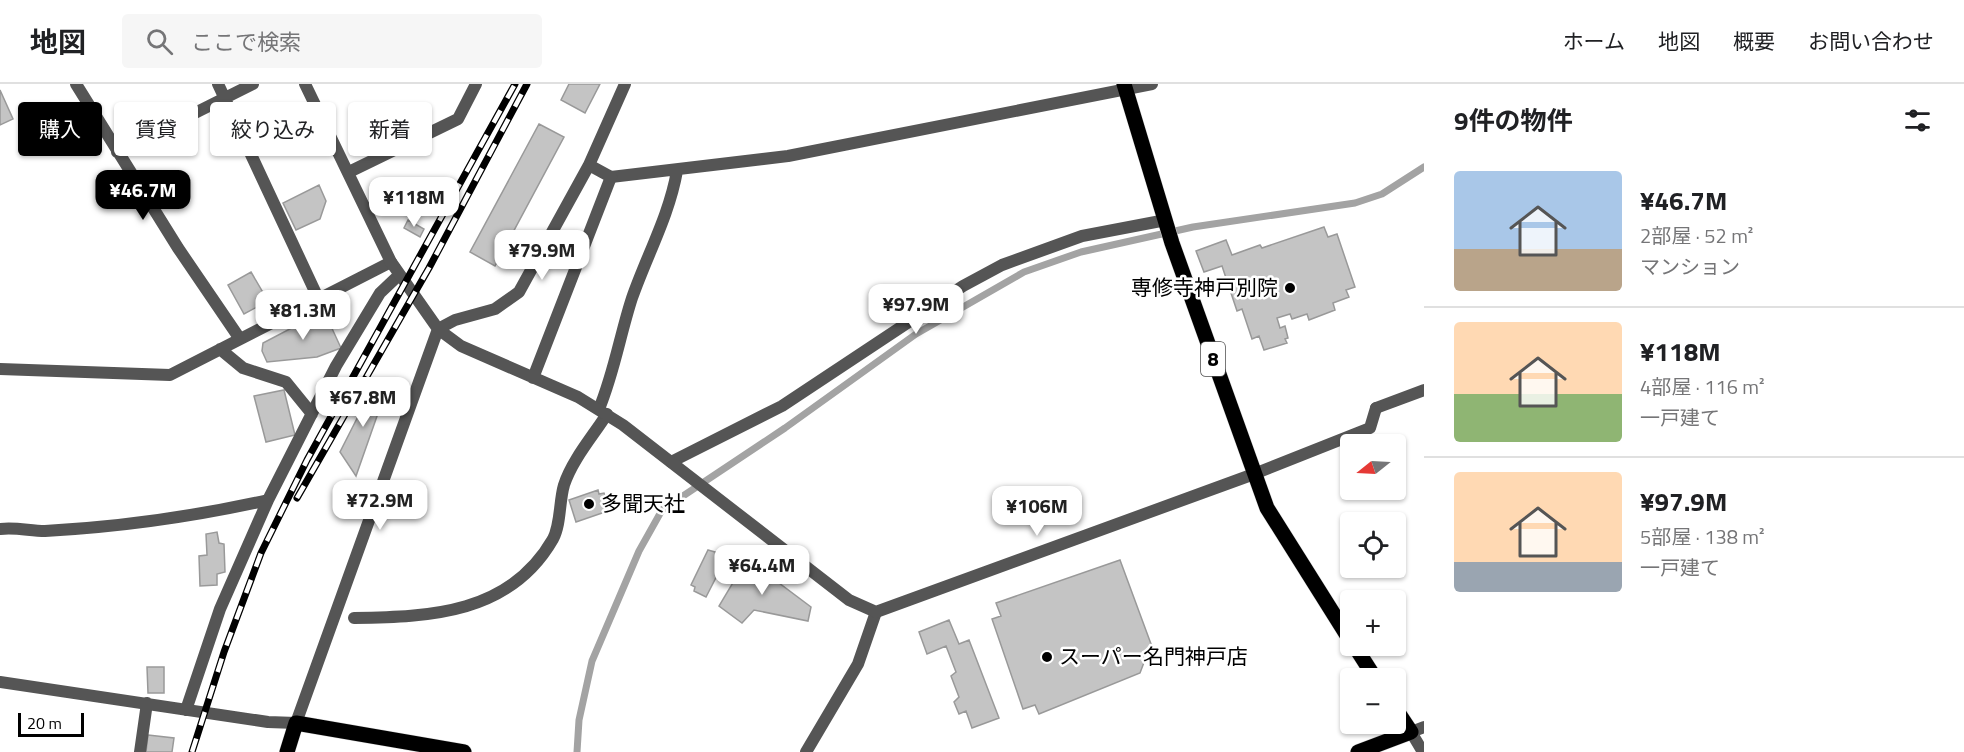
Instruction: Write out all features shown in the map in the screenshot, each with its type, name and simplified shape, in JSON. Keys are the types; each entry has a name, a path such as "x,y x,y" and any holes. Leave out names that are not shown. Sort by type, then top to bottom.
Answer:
{"main road":[{"name":"8","path":"1125,87 1172,243 1267,508 1340,624"},
{"path":"1358,752 1418,730 1406,719"},
{"path":"287,752 296,723 464,752"}],"street":[{"path":"76,84 114,147"},
{"path":"218,84 319,300"},
{"path":"198,112 253,84"},
{"path":"305,84 399,275 438,329 461,346 603,411 677,465 849,600 876,612 1254,474 1370,428 1376,408 1424,390"},
{"path":"349,172 458,118 476,84"},
{"path":"0,682 268,722 296,723 438,329 455,320 495,309 519,292 588,165 624,84"},
{"path":"588,165 611,177 677,171 788,156 1125,87 1152,84"},
{"path":"120,156 240,339"},
{"path":"354,618 407,617 444,613 494,597 515,583 535,563 554,537 564,484 603,411 632,298 672,199 677,171"},
{"path":"534,378 611,177"},
{"path":"677,465 782,406 963,286 1002,265 1082,236 1166,221"},
{"path":"0,369 170,375 392,262"},
{"path":"186,710 220,609 268,500 336,366 380,293 399,275"},
{"path":"220,349 243,368 286,382 312,414"},
{"path":"0,529 16,527 43,531 54,530 181,516 268,500"},
{"path":"806,752 858,664 876,612"},
{"path":"140,752 147,703"},
{"path":"1418,730 1423,752"}],"building":[{"path":"569,84 600,84 585,113 561,100"},
{"path":"0,90 13,119 0,125"},
{"path":"539,124 564,137 495,266 470,252"},
{"path":"319,185 326,201 320,219 296,230 283,203"},
{"path":"408,220 424,229 420,237 404,228"},
{"name":"専修寺神戸別院","path":"1324,227 1328,237 1337,234 1355,287 1346,290 1349,297 1333,303 1335,310 1309,320 1307,314 1292,319 1290,314 1277,318 1280,328 1285,326 1287,343 1264,350 1259,336 1252,339 1242,309 1237,311 1222,266 1204,272 1196,251 1226,240 1232,255 1260,245 1262,248"},
{"path":"251,272 268,301 244,314 228,285"},
{"path":"324,311 341,348 317,357 267,362 262,351 263,343"},
{"path":"377,379 385,380 383,399 356,476 340,452"},
{"path":"284,390 295,435 266,442 254,396"},
{"name":"多聞天社","path":"598,490 599,494 604,493 609,507 604,509 605,512 576,522 569,500"},
{"path":"217,532 219,543 224,544 225,572 217,574 217,585 200,586 199,556 207,555 206,534"},
{"path":"708,550 722,554 725,560 706,597 694,591 695,587 691,585"},
{"path":"747,559 811,607 808,621 754,610 742,623 719,606"},
{"path":"1120,560 1151,644 1140,673 1039,714 1035,705 1023,709 992,619 1001,616 996,603"},
{"path":"949,620 959,644 969,640 999,718 972,728 966,711 959,714 954,702 959,697 951,676 956,672 946,646 927,654 919,632"},
{"path":"147,667 164,667 164,693 148,693"},
{"path":"148,735 174,738 172,752 146,752"}],"waterway":[{"path":"577,752 579,720 592,661 639,551 662,510 785,428 916,334 1024,272 1081,252 1193,227 1355,203 1382,194 1424,167"}],"railway":[{"path":"192,752 224,652 261,553 307,460 515,84"},
{"path":"297,498 429,268 527,84"}],"place":[{"name":"専修寺神戸別院","path":"1290,288"},
{"name":"多聞天社","path":"589,504"},
{"name":"スーパー名門神戸店","path":"1047,657"}]}
